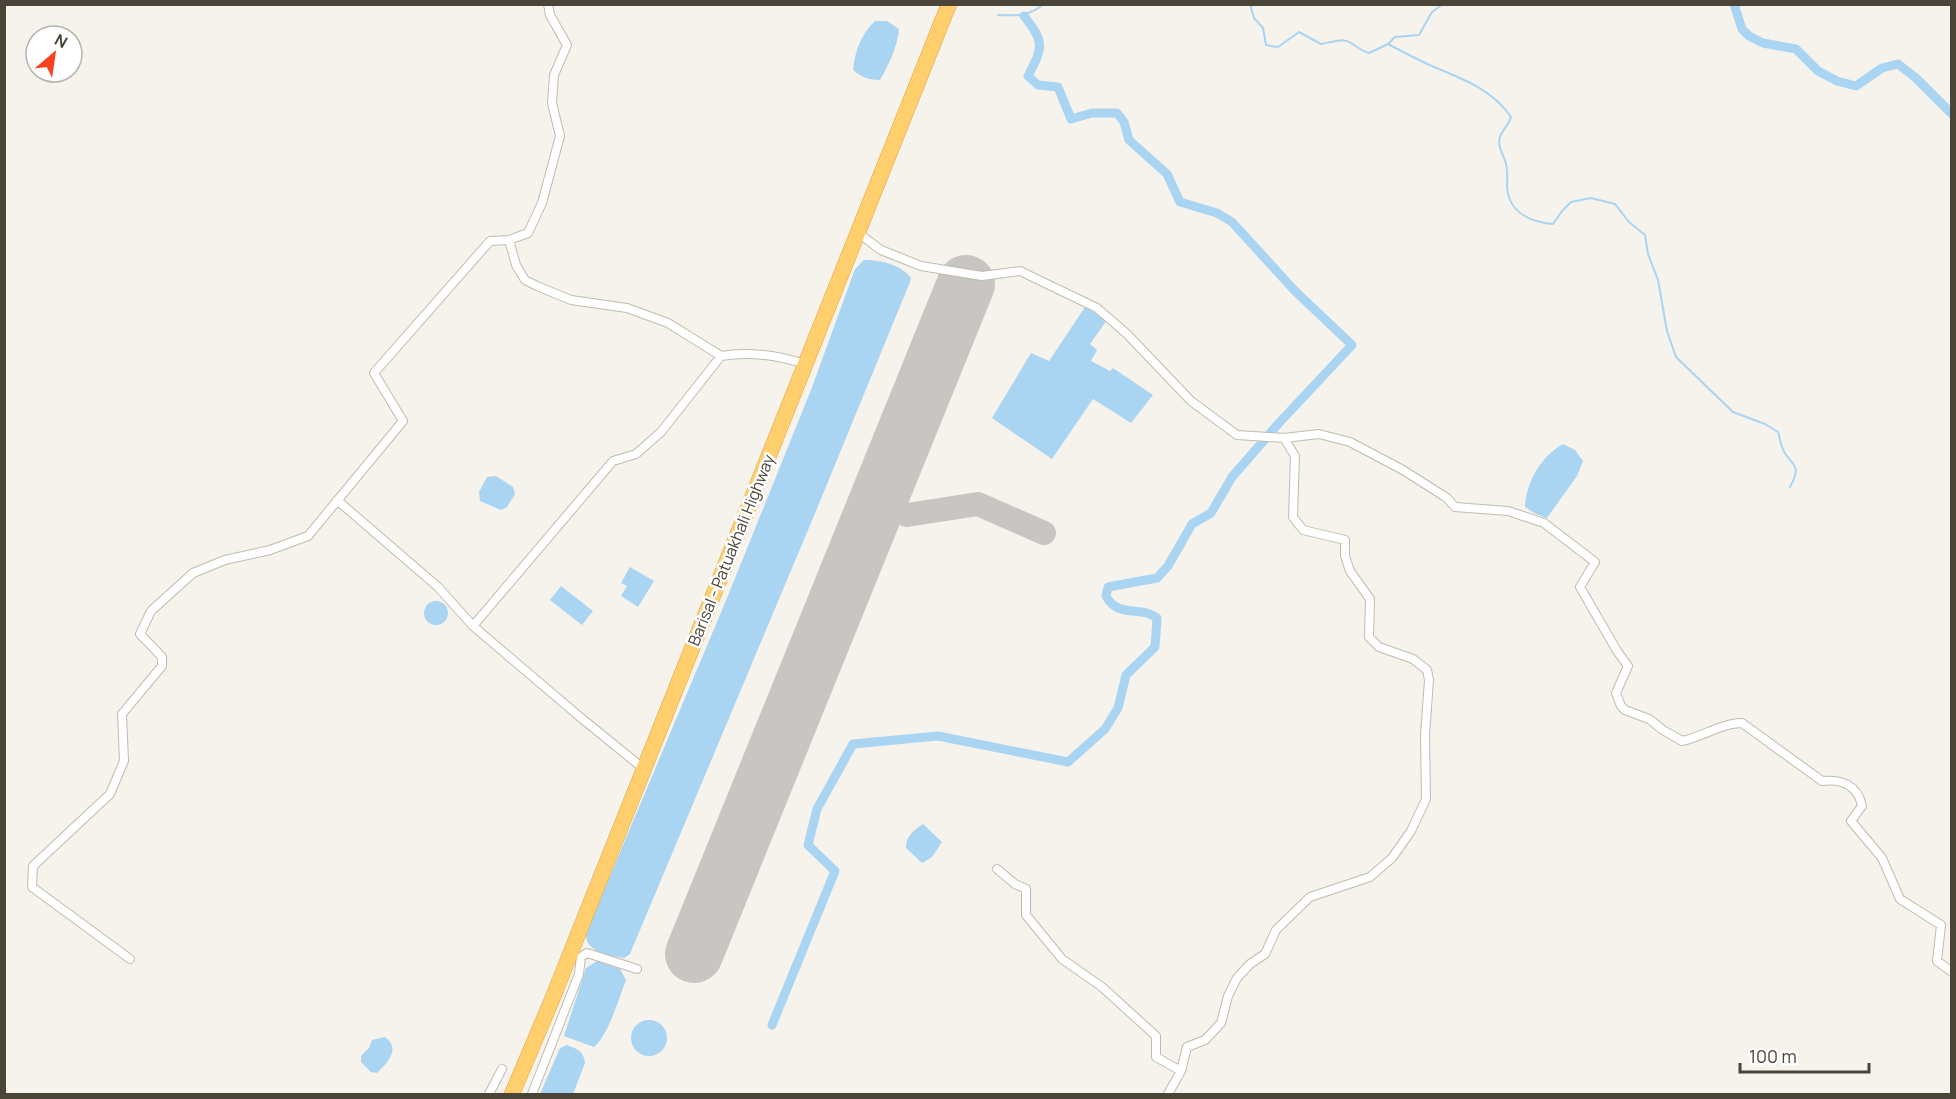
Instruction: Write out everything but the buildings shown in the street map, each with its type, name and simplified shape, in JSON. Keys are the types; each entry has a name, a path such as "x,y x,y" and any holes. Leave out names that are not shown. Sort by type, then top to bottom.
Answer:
{"highway":[{"name":"Barisal - Patuakhali Highway","path":"512,1095 949,4"}],"street":[{"path":"130,959 32,887 33,866 110,794 124,761 122,714 162,666 162,657 140,634 151,611 193,573 225,560 270,550 308,536 403,421 374,373 490,241 509,240 528,233 542,203 560,136 552,103 554,75 567,45 550,15 548,4"},
{"path":"858,233 881,250 921,266 982,276 1020,271 1097,308 1127,334 1191,401 1237,435 1255,438 1284,438 1319,434 1350,442 1403,470 1447,498 1455,507 1508,511 1544,523 1595,562 1580,587 1628,666 1616,693 1622,706 1629,712 1649,718 1663,730 1682,741 1728,725 1742,723 1822,781 1834,780 1852,787 1858,793 1862,806 1851,821 1882,858 1900,898 1941,925 1937,961 1952,972"},
{"path":"509,240 516,265 525,280 571,300 627,308 668,323 721,356"},
{"path":"473,626 613,461 636,454 661,432 721,356 741,352 762,354 783,357 805,364"},
{"path":"1168,1095 1181,1071 1187,1047 1206,1040 1221,1023 1228,996 1237,978 1250,964 1265,954 1276,930 1310,897 1370,877 1392,858 1411,831 1426,799 1425,735 1429,680 1427,670 1413,659 1379,647 1369,637 1370,599 1350,571 1345,556 1344,540 1303,530 1293,517 1295,456 1284,438"},
{"path":"337,500 438,587 473,626 644,769"},
{"path":"997,869 1015,884 1026,889 1026,915 1062,959 1102,987 1156,1036 1156,1057 1181,1071"},
{"path":"532,1095 579,974 581,957 587,953 637,969"},
{"path":"489,1095 502,1069"}],"water":[{"path":"875,21 887,21 899,29 892,56 880,80 865,78 853,70 860,43 866,31"},
{"path":"864,260 896,266 907,273 911,278 910,282 630,954 624,958 599,952 589,945 586,933 725,603 811,390 855,269"},
{"path":"1085,307 1107,320 1090,344 1097,350 1091,361 1110,371 1113,368 1153,395 1131,423 1093,399 1052,459 992,418 1031,353 1049,361"},
{"path":"1563,444 1575,450 1583,461 1577,476 1547,518 1525,507 1526,498 1536,471 1555,449"},
{"path":"496,476 513,487 515,494 507,507 501,510 480,501 479,492 487,477"},
{"path":"630,567 654,581 638,607 621,596 627,586 621,583"},
{"path":"561,586 593,611 582,625 550,600"},
{"path":"436,601 445,604 448,613 445,622 436,625 427,622 424,613 427,604"},
{"path":"923,824 942,842 932,857 922,863 906,848 906,844 914,831"},
{"path":"597,961 620,969 626,980 608,1026 594,1047 564,1036 586,968"},
{"path":"649,1020 662,1025 667,1038 662,1051 649,1056 636,1051 631,1038 636,1025"},
{"path":"385,1037 392,1046 391,1055 377,1073 371,1072 361,1062 361,1056 369,1048 372,1040"},
{"path":"567,1045 582,1053 585,1063 573,1094 540,1094 560,1048"}],"waterway":[{"path":"998,15 1023,14 1044,4"},
{"path":"1250,4 1254,18 1263,28 1266,45 1278,47 1299,32 1321,44 1344,40 1369,53 1388,44 1486,92 1511,117 1501,134 1500,148 1507,167 1509,196 1517,210 1529,218 1553,224 1571,202 1591,198 1615,204 1629,222 1645,235 1648,254 1658,280 1667,331 1676,357 1733,412 1765,424 1778,432 1781,445 1795,468 1796,473 1790,487"},
{"path":"1388,44 1395,37 1419,35 1432,12 1443,4"},
{"path":"1734,4 1742,29 1749,36 1763,43 1796,49 1818,71 1837,81 1856,86 1882,68 1898,64 1916,78 1952,114"},
{"path":"772,1025 835,871 808,845 817,809 853,744 938,736 1068,762 1105,729 1118,708 1126,675 1155,647 1157,618 1144,612 1123,610 1117,607 1106,596 1108,587 1157,578 1168,566 1192,524 1211,513 1232,477 1352,345 1295,291 1232,222 1217,213 1180,202 1167,174 1129,140 1124,122 1117,113 1092,113 1071,119 1058,87 1038,85 1028,76 1037,58 1040,45 1036,32 1024,16"}],"taxiway":[{"path":"878,502 907,515 978,504 1044,533"}],"runway":[{"path":"694,954 966,284"}]}
